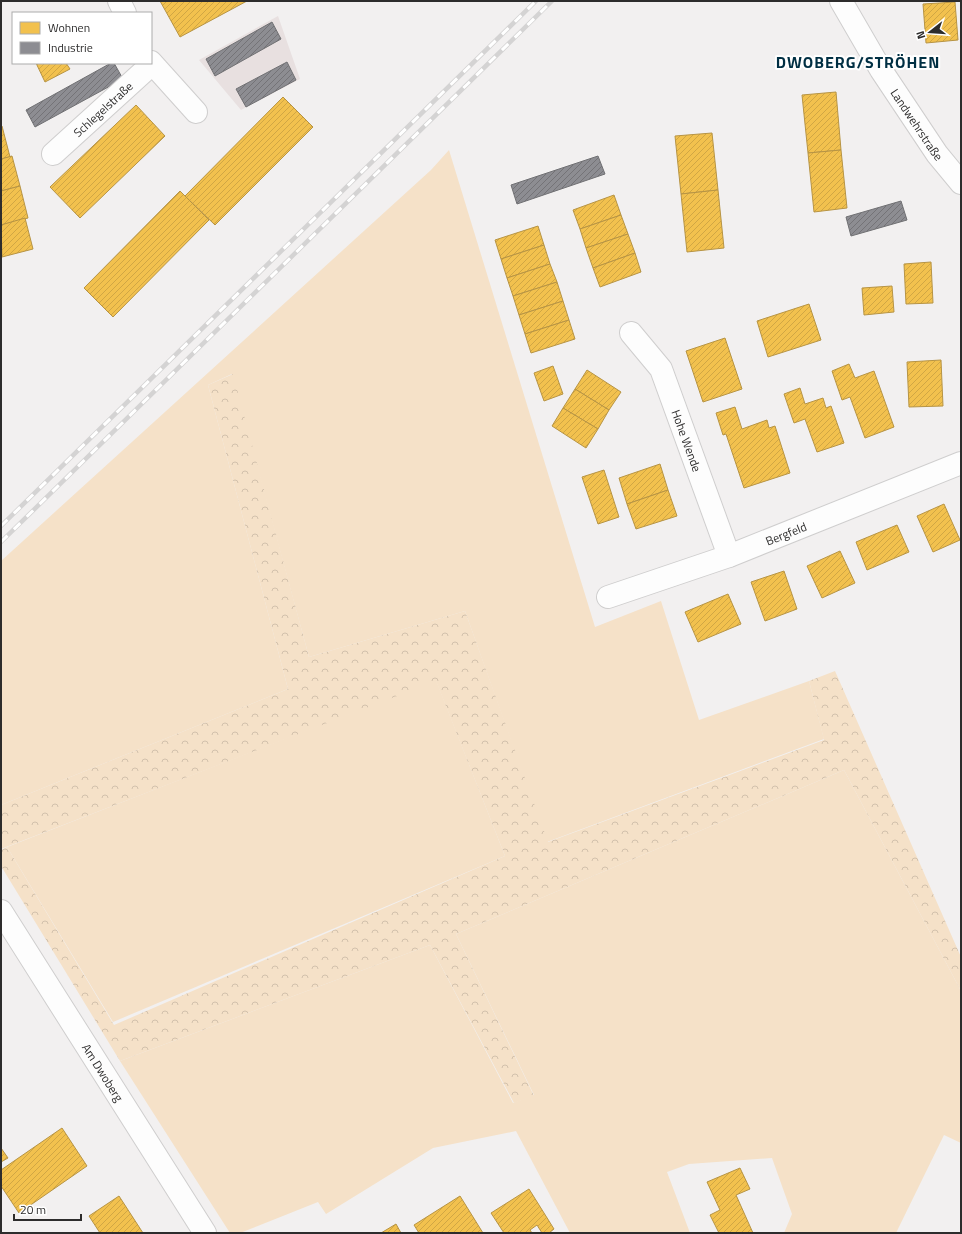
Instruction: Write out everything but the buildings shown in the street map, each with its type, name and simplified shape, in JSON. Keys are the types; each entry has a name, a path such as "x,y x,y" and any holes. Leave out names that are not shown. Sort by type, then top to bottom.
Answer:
{"street":[{"path":"119,1 124,12"},
{"name":"Landwehrstraße","path":"841,1 881,70 937,154 961,183"},
{"name":"Schlegelstraße","path":"53,154 150,64"},
{"name":"Schlegelstraße","path":"152,64 196,112"},
{"name":"Hohe Wende","path":"630,333 661,369 728,556"},
{"name":"Bergfeld","path":"608,597 728,556 961,463"},
{"name":"Am Dwoberg","path":"1,911 205,1233"}],"shaded area":[{"path":"278,16 300,79 241,110 199,60"}],"green space":[{"path":"449,150 595,627 661,601 699,720 809,681 824,739 547,842 465,611 309,657 232,374 208,385 288,689 1,805 1,561 431,170"},
{"path":"233,374 309,657 465,611 548,842 824,740 809,681 835,671 961,957 961,991 844,770 456,934 534,1096 514,1103 430,945 120,1061 1,866 1,850 7,847 114,1025 505,856 436,681 1,849 1,805 288,689 208,385"},
{"path":"436,680 505,856 113,1022 7,847"},
{"path":"844,770 961,991 961,1143 944,1135 896,1233 784,1233 792,1214 772,1158 689,1164 667,1172 690,1233 570,1233 516,1131 433,1148 326,1214 318,1202 240,1233 230,1233 120,1061 430,945 513,1103 534,1095 456,934"}],"railway":[{"path":"1,526 536,1"},
{"path":"1,542 552,1"}],"district":[{"name":"DWOBERG/STRÖHEN","path":"858,62"}]}
